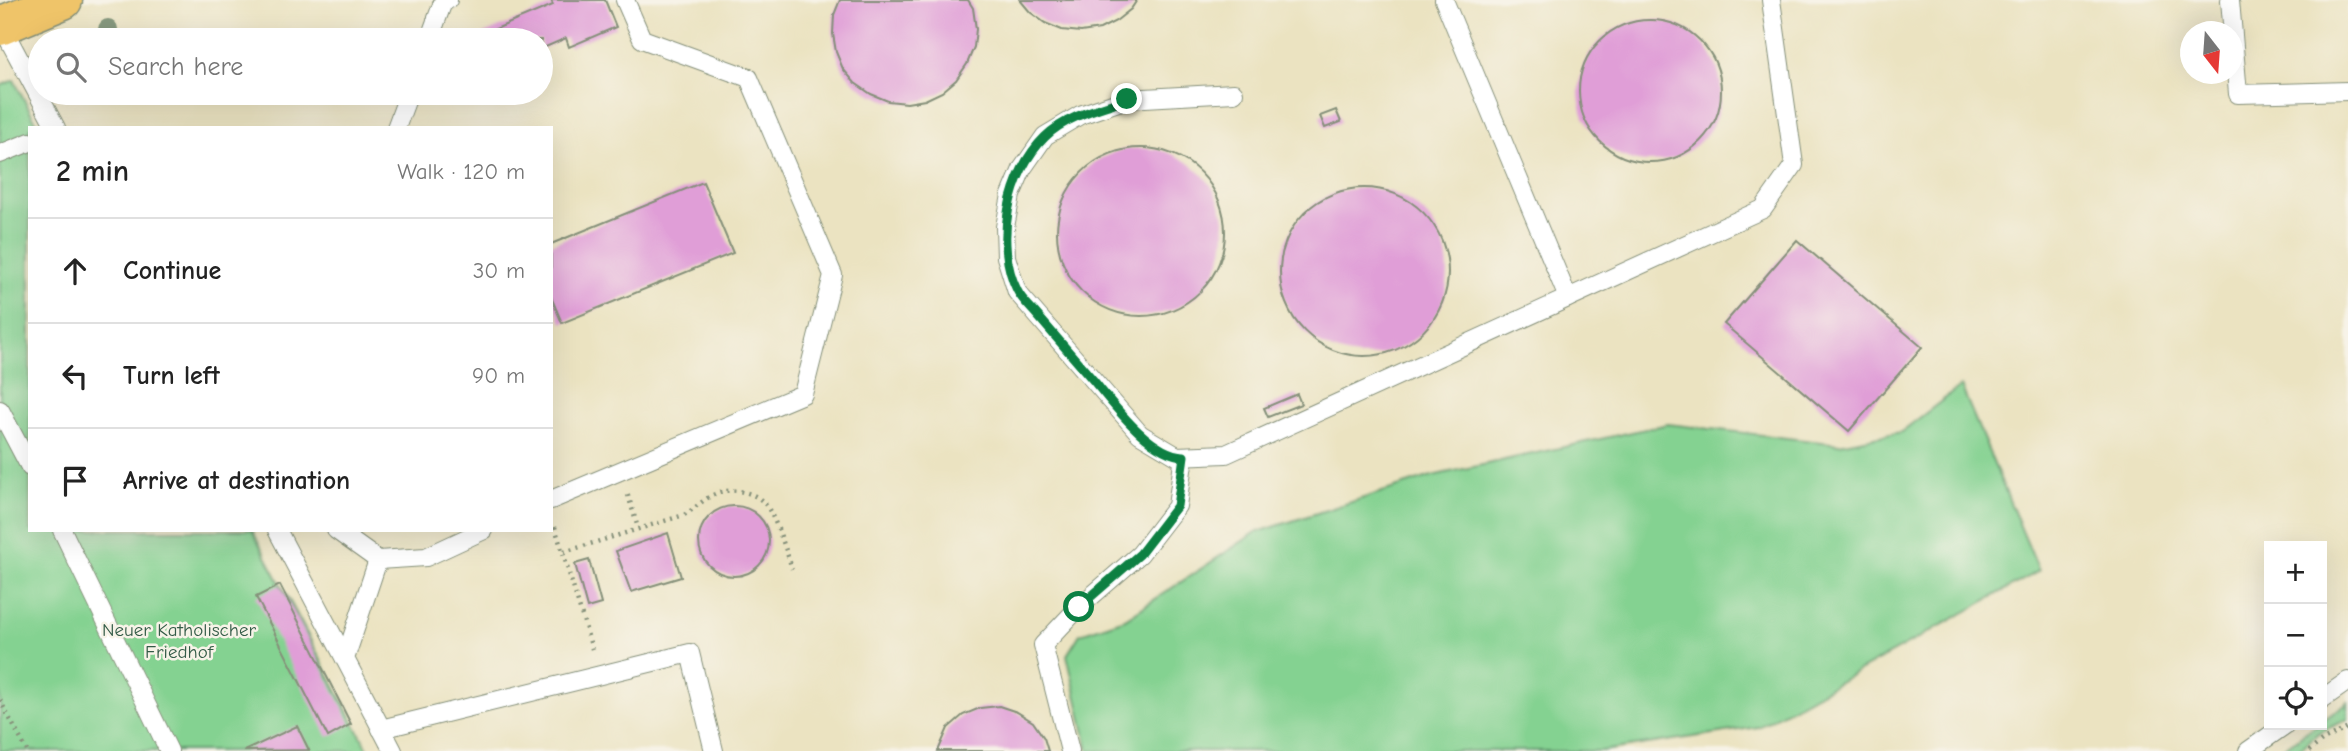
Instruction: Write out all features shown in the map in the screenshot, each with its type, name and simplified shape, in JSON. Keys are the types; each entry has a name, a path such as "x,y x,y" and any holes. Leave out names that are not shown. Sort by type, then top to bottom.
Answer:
{"main road":[{"path":"0,26 63,0"}],"lane":[{"path":"433,28 443,2 448,0"},
{"path":"553,499 803,394 833,275 749,78 642,39 625,0"},
{"path":"1444,0 1568,298"},
{"path":"1234,93 1127,99 1080,115 1045,136 1021,169 1011,195 1005,227 1006,257 1017,292 1140,434 1177,456 1226,454 1763,209 1794,165 1771,0"},
{"path":"2230,0 2238,94 2348,91"},
{"path":"0,26 28,77"},
{"path":"43,105 55,126"},
{"path":"397,126 405,105"},
{"path":"0,154 28,143"},
{"path":"0,410 28,463"},
{"path":"1070,751 1044,645 1079,607 1140,554 1177,506 1184,456"},
{"path":"63,532 169,751"},
{"path":"278,532 393,751"},
{"path":"339,532 378,560 426,556 480,532"},
{"path":"345,659 378,560"},
{"path":"382,729 690,653 714,751"},
{"path":"2327,696 2348,681"},
{"path":"2248,751 2278,730"}],"path":[{"path":"564,552 684,514 697,508 706,498 717,492 732,490 747,493 765,503 792,569"},
{"path":"553,522 600,675"},
{"path":"0,700 27,751"},
{"path":"0,720 9,716"},
{"path":"2309,751 2323,740 2348,728"}],"green space":[{"name":"Neuer Katholischer Friedhof","path":"14,80 38,126 28,126 28,532 253,532 369,751 0,751 0,86"},
{"path":"1961,386 2039,571 1758,727 1602,751 1089,751 1067,655 1080,634 1125,619 1255,533 1432,476 1668,424 1839,444 1901,432"},
{"path":"2348,702 2348,719 2327,729 2327,717"},
{"path":"2309,730 2324,730 2298,751 2279,751"}],"building":[{"path":"551,0 605,0 616,27 569,47 566,38 553,44 553,28 498,28 553,5"},
{"path":"840,0 968,0 973,8 976,29 974,47 967,64 956,80 942,92 925,100 907,103 888,101 871,94 855,83 843,69 836,52 834,15"},
{"path":"1020,0 1137,0 1131,9 1116,21 1100,29 1081,32 1062,30 1045,23"},
{"path":"1650,20 1677,25 1700,41 1716,64 1721,91 1716,118 1700,141 1677,157 1650,162 1623,157 1600,141 1584,118 1579,91 1584,64 1600,41 1623,25"},
{"path":"1336,110 1341,122 1325,128 1320,116"},
{"path":"1141,148 1173,154 1200,173 1219,200 1225,232 1219,264 1200,291 1173,310 1141,316 1109,310 1082,291 1063,264 1057,232 1063,200 1082,173 1109,154"},
{"path":"703,182 733,253 562,323 553,302 553,243"},
{"path":"1364,188 1396,194 1423,213 1442,240 1448,272 1442,304 1423,331 1396,350 1364,356 1332,350 1305,331 1286,304 1280,272 1286,240 1305,213 1332,194"},
{"path":"1797,240 1922,347 1849,431 1724,324"},
{"path":"1297,394 1301,404 1268,417 1264,408"},
{"path":"734,506 759,516 769,541 759,566 734,576 709,566 699,541 709,516"},
{"path":"668,533 681,577 631,592 616,551"},
{"path":"589,560 601,604 587,608 575,564"},
{"path":"280,585 351,724 328,737 256,597"},
{"path":"999,706 1017,712 1033,722 1044,738 1048,751 938,751 948,728 963,715 980,708"},
{"path":"297,726 309,750 244,751"}],"route":[{"path":"1079,607 1140,554 1177,506 1184,456 1177,456 1140,434 1017,292 1006,257 1005,227 1011,195 1021,169 1045,136 1080,115 1127,99"}]}
